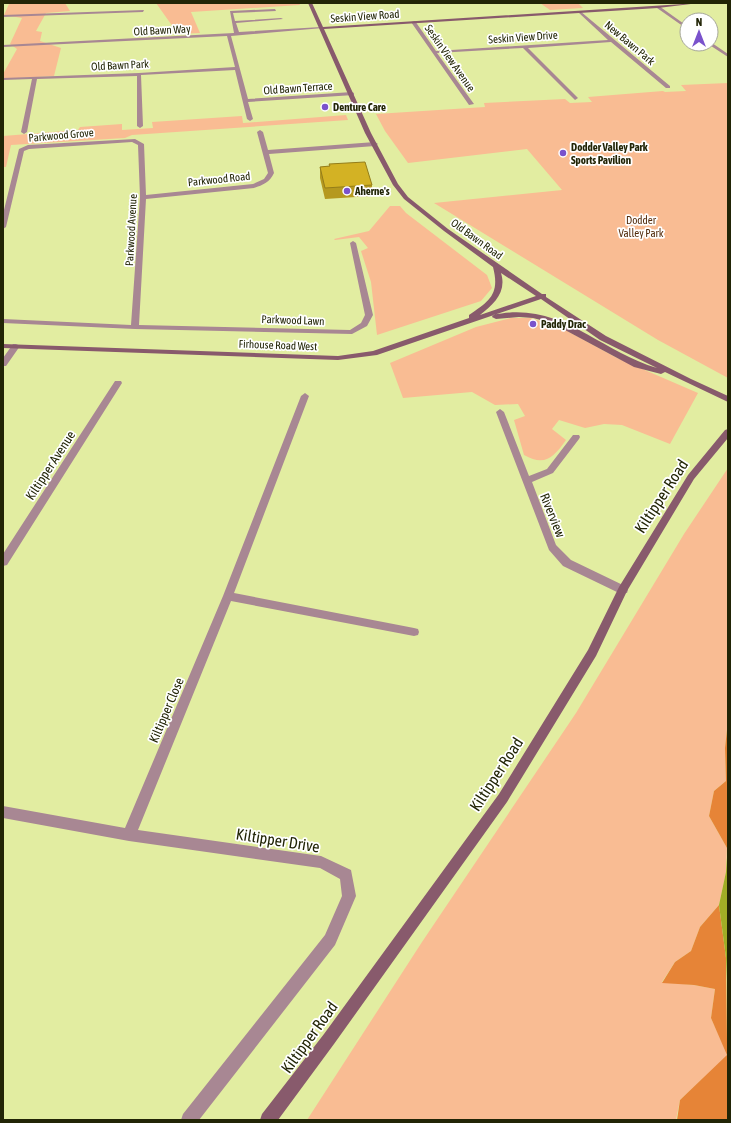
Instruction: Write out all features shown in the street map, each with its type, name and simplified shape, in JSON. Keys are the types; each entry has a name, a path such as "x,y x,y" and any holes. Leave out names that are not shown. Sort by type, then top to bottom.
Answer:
{"street":[{"name":"Old Bawn Road","path":"310,3 375,144 395,184 406,198 446,230 496,266 543,296 603,338 688,381 728,398"},
{"name":"Seskin View Road","path":"321,28 658,7 698,3"},
{"path":"658,7 679,22"},
{"path":"3,16 114,10 143,10"},
{"path":"237,34 231,12 275,10"},
{"name":"New Bawn Park","path":"580,12 612,41 668,87"},
{"path":"234,22 281,19"},
{"name":"Seskin View Avenue","path":"414,22 471,104"},
{"name":"Old Bawn Way","path":"3,46 229,35 321,28"},
{"path":"229,35 250,119"},
{"name":"Seskin View Drive","path":"435,52 612,41"},
{"path":"524,46 575,98"},
{"path":"719,50 728,56"},
{"name":"Old Bawn Park","path":"3,80 237,68"},
{"path":"139,74 140,126"},
{"path":"24,132 35,78"},
{"name":"Old Bawn Terrace","path":"246,102 352,94"},
{"name":"Parkwood Road","path":"143,197 254,186 264,182 270,178 271,174 267,152 260,132"},
{"name":"Parkwood Avenue","path":"133,140 141,144 143,197 135,327"},
{"name":"Parkwood Grove","path":"3,227 21,150 28,147 133,140"},
{"path":"267,152 375,144"},
{"name":"Parkwood Lawn","path":"135,327 352,332 364,324 369,315 353,243"},
{"path":"464,323 491,303 499,289 501,282 496,266"},
{"name":"Firhouse Road West","path":"3,346 338,358 374,353 543,296"},
{"path":"464,323 512,314 544,317 555,321 637,365 688,381"},
{"path":"3,321 135,327"},
{"path":"3,364 16,346"},
{"name":"Kiltipper Avenue","path":"3,562 118,383"},
{"name":"Kiltipper Close","path":"128,835 228,596 305,396"},
{"name":"Riverview","path":"500,412 552,547 567,563 623,590"},
{"name":"Kiltipper Road","path":"268,1120 329,1039 503,798 592,653 623,590 691,477 728,432"},
{"name":"Riverview","path":"526,481 550,471 576,437"},
{"path":"228,596 414,632"},
{"name":"Kiltipper Drive","path":"3,812 128,835 321,862 346,875 349,896 330,940 189,1120"}],"green space":[{"path":"3,3 65,3 70,11 46,13 36,31 42,32 40,41 61,48 54,76 3,79 3,74 17,49 10,44 22,18 4,15 9,4"},
{"path":"156,3 299,3 300,5 191,12 200,33 178,34"},
{"path":"540,3 578,3 583,8 550,10"},
{"name":"Dodder Valley Park","path":"728,83 728,378 658,340 434,203 562,190 527,149 408,163 385,131 376,114 485,107 484,103 565,99 570,103 592,102 588,97 663,91 686,91 681,85"},
{"path":"346,115 348,120 132,135 125,138 11,145 6,167 3,167 3,136 78,130 80,127 122,124 122,130 153,128 152,122 242,116 243,123"},
{"path":"390,206 400,206 406,213 487,275 492,288 481,301 377,335 371,282 361,251 368,248 359,237 334,239 369,231"},
{"path":"511,318 530,318 560,327 617,358 698,393 670,444 622,425 604,424 585,428 559,420 552,429 566,440 553,455 543,460 538,460 524,455 514,420 525,416 518,404 495,405 472,392 403,398 390,363 476,327"},
{"path":"728,468 728,721 725,748 726,781 714,791 709,816 727,848 726,872 719,905 700,927 691,951 675,962 662,982 694,985 715,989 711,1018 728,1055 680,1100 676,1120 307,1120 422,942 576,713 684,534"}],"shaded area":[{"path":"728,721 727,848 709,816 714,791 726,781 725,748"},
{"path":"728,843 728,1001 726,958 719,905 726,872"},
{"path":"719,905 726,958 728,1120 677,1120 680,1100 727,1055 711,1018 715,989 694,985 662,983 675,962 691,951 700,927"}],"building":[{"path":"365,162 372,185 325,188 320,167 330,166 329,164"}],"place":[{"name":"Denture Care","path":"325,107"},
{"name":"Dodder Valley Park Sports Pavilion","path":"563,153"},
{"name":"Aherne's","path":"347,191"},
{"name":"Paddy Drac","path":"533,324"}]}
